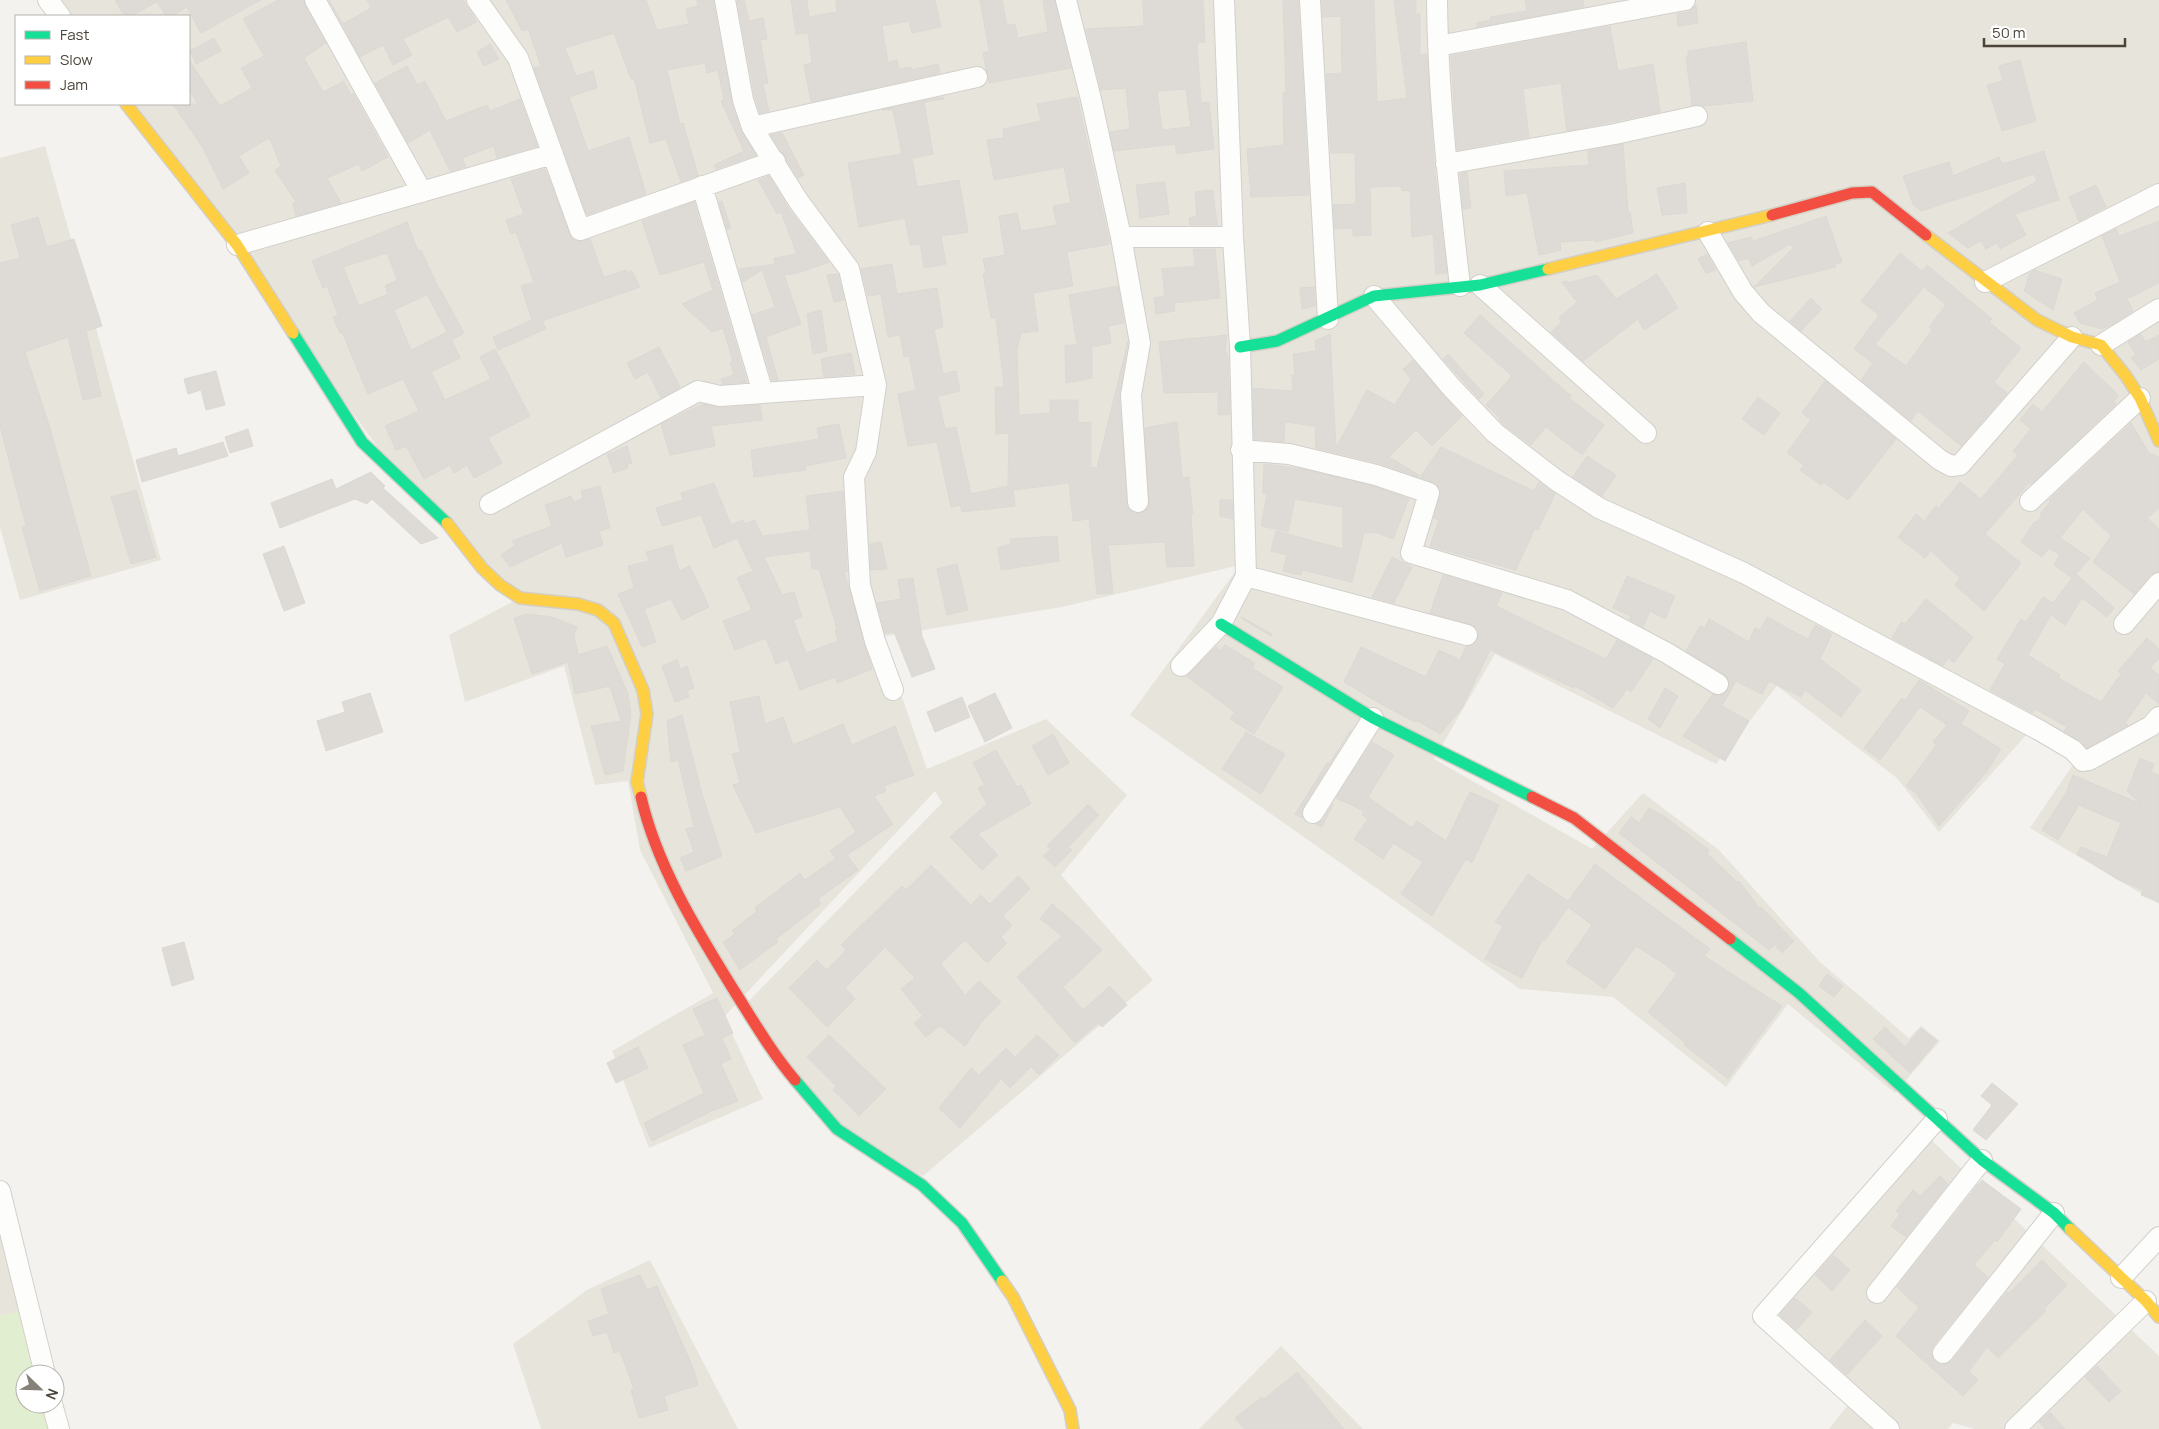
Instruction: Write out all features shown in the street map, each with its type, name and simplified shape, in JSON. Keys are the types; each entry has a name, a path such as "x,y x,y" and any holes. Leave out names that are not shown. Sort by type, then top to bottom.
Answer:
{"street":[{"path":"48,0 59,15"},
{"path":"315,0 422,192"},
{"path":"477,0 518,58 580,230 775,161"},
{"path":"725,0 743,100 752,127 799,202 849,269 876,385 866,452 854,477 860,585 875,642 893,690"},
{"path":"1066,0 1091,99 1121,238 1140,343 1131,395 1138,502"},
{"path":"1181,666 1221,624 1246,576 1241,450 1240,347 1233,236 1224,0"},
{"path":"1310,0 1328,319"},
{"path":"1437,0 1438,46 1446,164 1460,286"},
{"path":"1438,46 1685,0"},
{"path":"752,127 977,77"},
{"path":"127,105 237,245 362,442 453,528 482,568 500,585 520,598 578,604 598,610 614,623 643,690 648,714 637,782 643,807 659,854 706,946 777,1059 837,1129 922,1185 962,1223 1013,1297 1070,1410 1073,1429"},
{"path":"1446,164 1615,134 1697,116"},
{"path":"237,245 553,154"},
{"path":"702,186 763,392"},
{"path":"1240,347 1277,341 1328,319 1374,296 1480,285 1708,232 1852,193 1872,192 1985,282 2037,320 2072,337 2100,345 2126,376 2140,398 2159,440"},
{"path":"1985,282 2159,194"},
{"path":"1708,232 1743,292 1761,314 1940,460 1951,466 1960,465 2072,337"},
{"path":"1121,238 1233,236"},
{"path":"1480,285 1646,433"},
{"path":"1374,296 1452,388 1495,433 1556,480 1599,508 1744,573 2039,730 2072,750 2083,761 2089,760 2156,726"},
{"path":"2100,345 2159,309"},
{"path":"490,504 698,391 720,396 876,385"},
{"path":"2030,501 2140,398"},
{"path":"1241,450 1289,454 1376,476 1429,493 1411,553 1567,600 1667,653 1718,684"},
{"path":"1246,576 1467,635"},
{"path":"2124,624 2159,582"},
{"path":"1221,624 1373,718 1574,818 1799,993 1982,1160 2054,1213 2146,1301 2159,1317"},
{"path":"1313,813 1373,718"},
{"path":"1889,1429 1763,1316 1937,1119"},
{"path":"1877,1292 1982,1160"},
{"path":"0,1190 43,1364"},
{"path":"1943,1352 2054,1213"},
{"path":"2121,1278 2159,1237"},
{"path":"2015,1429 2146,1301"},
{"path":"55,1414 59,1429"}],"shaded area":[{"path":"48,0 2159,0 2159,904 2030,828 2076,760 2029,732 1939,832 1897,778 1777,686 1716,764 1495,654 1434,759 1592,849 1643,793 1719,850 1820,962 1909,1038 1921,1026 1940,1041 1895,1093 1788,1004 1726,1087 1613,997 1520,989 1130,715 1240,565 1062,607 881,637 927,769 1046,719 1127,795 1061,875 1153,980 923,1176 834,1134 740,1010 942,803 935,791 724,1017 763,1099 649,1148 612,1051 713,993 640,850 628,781 595,785 564,666 465,702 449,635 520,598 404,483 127,105 190,105 190,15 59,15"},
{"path":"45,146 161,560 20,600 0,527 0,158"},
{"path":"1926,1135 2159,1356 2159,1429 1975,1429 1953,1423 1948,1429 1829,1429 1852,1400 1761,1322"},
{"path":"0,1191 29,1310 0,1316"},
{"path":"650,1260 738,1429 541,1429 513,1344 587,1290"},
{"path":"1281,1346 1363,1429 1199,1429"}],"green space":[{"path":"29,1310 42,1364 15,1364 15,1414 55,1414 59,1429 0,1429 0,1316"}],"building":[{"path":"115,0 261,0 201,33 187,7 173,15 165,15 157,2 133,15 123,15"},
{"path":"278,0 303,0 326,43 304,58 323,92 344,81 351,95 353,93 388,157 362,171 359,164 327,178 341,203 296,216 293,203 296,202 275,170 281,166 270,139 239,156 249,173 223,189 203,148 174,105 198,104 190,92 190,61 220,106 252,88 241,68 264,56 243,19"},
{"path":"329,0 343,24 371,8 367,0 463,0 477,22 457,32 448,17 403,39 412,55 393,65 383,45 360,57"},
{"path":"506,0 646,0 657,30 689,24 686,9 698,6 697,0 713,0 732,104 741,131 756,155 716,169 714,165 744,151 721,101 724,100 718,70 707,73 705,63 667,70 680,124 683,123 698,175 681,182 666,139 650,143 634,78 631,79 614,33 565,48 576,76 593,71 597,88 569,97 588,151 629,137 646,194 587,215 534,68 541,66 528,29 522,31"},
{"path":"737,0 744,0 749,21 763,18 767,39 760,40 768,83 763,84 769,111 760,113 755,97"},
{"path":"791,0 807,0 809,17 837,12 836,0 935,0 941,27 912,33 909,21 882,26 888,63 897,60 899,69 911,67 911,70 938,64 940,73 811,102 804,65 812,63 808,33 796,34"},
{"path":"980,0 1002,0 1007,25 1015,24 1018,38 1048,32 1043,0 1054,0 1071,68 989,83 983,53 989,51"},
{"path":"1203,0 1205,42 1197,43 1201,103 1209,102 1214,149 1177,154 1175,144 1114,151 1110,132 1130,129 1126,88 1101,90 1086,29 1144,26 1143,1","holes":["1186,89 1191,127 1162,130 1157,91"]},
{"path":"1283,0 1298,0 1309,195 1251,197 1247,149 1284,145 1283,93 1286,92"},
{"path":"1322,0 1374,0 1377,102 1407,98 1394,0 1416,0 1416,15 1420,14 1420,55 1427,54 1434,166 1447,273 1436,274 1433,234 1412,237 1410,190 1402,191 1401,186 1370,187 1371,235 1353,236 1353,228 1335,229 1333,205 1356,204 1355,153 1331,153 1326,74 1342,73 1341,16 1323,17"},
{"path":"1525,0 1583,0 1584,7 1477,27 1477,23 1491,20 1490,17 1527,11"},
{"path":"1696,5 1698,23 1678,26 1677,14 1688,12"},
{"path":"1610,26 1618,71 1653,64 1660,112 1567,131 1561,83 1523,89 1529,137 1457,150 1451,56"},
{"path":"214,38 221,51 196,64 190,51"},
{"path":"1746,42 1753,101 1703,106 1692,105 1686,57 1688,56 1688,51"},
{"path":"490,44 499,59 484,66 477,52"},
{"path":"2020,60 2036,121 2002,131 1987,85 2003,81 1999,66"},
{"path":"407,66 417,85 425,81 446,121 487,105 490,111 520,99 537,146 497,158 494,146 462,158 466,167 450,171 430,130 408,143 375,83"},
{"path":"943,97 944,99 924,102 933,154 912,158 917,187 959,180 968,232 941,236 946,264 924,268 920,244 910,245 905,218 859,227 848,163 902,154 893,110 882,110"},
{"path":"1077,97 1110,244 1067,252 1073,286 1033,293 1038,331 1021,333 1017,349 1019,415 1050,413 1050,400 1078,400 1078,423 1091,422 1091,467 1097,468 1128,341 1119,396 1128,508 1133,513 1139,514 1149,507 1145,428 1177,422 1182,478 1189,477 1193,514 1191,514 1194,566 1167,567 1165,542 1108,545 1113,593 1097,594 1089,519 1073,521 1069,483 1013,490 1015,506 962,512 960,505 951,507 937,442 908,446 898,394 916,390 909,356 904,357 900,335 888,337 881,294 868,296 861,269 892,264 897,294 937,288 943,327 934,329 943,374 956,371 960,391 938,396 945,429 956,427 971,494 1008,486 1009,433 996,434 995,387 1004,387 996,318 991,318 983,274 986,273 983,259 1005,255 999,216 1017,213 1021,231 1057,225 1053,206 1071,203 1064,167 994,180 987,140 1004,138 1003,129 1041,121 1037,104"},
{"path":"782,133 804,175 798,178 771,135"},
{"path":"1623,144 1628,212 1630,212 1633,233 1595,242 1595,240 1560,242 1561,250 1539,255 1527,193 1506,196 1504,171 1589,165 1588,151"},
{"path":"2044,151 2059,200 2015,214 2026,235 2000,249 1997,243 1986,249 1981,241 1968,248 1948,233 2037,181 2034,174 1921,211 1913,204 1903,176 1949,162 1953,176 1999,157 2002,164"},
{"path":"545,169 572,239 578,242 590,239 604,277 626,270 627,273 632,271 640,287 542,321 546,329 498,350 493,337 532,320 521,286 534,282 516,232 511,234 506,220 524,214 511,179"},
{"path":"1467,172 1471,208 1463,209 1460,174"},
{"path":"769,176 789,209 829,262 798,273 784,275 801,324 766,337 778,380 772,380 752,315 775,307 762,270 743,282 739,269 775,264 774,258 797,254 781,212 777,214 758,180"},
{"path":"1165,182 1169,214 1140,218 1136,185"},
{"path":"1685,183 1687,213 1662,215 1657,188"},
{"path":"2096,185 2106,207 2079,221 2069,197"},
{"path":"1213,190 1217,225 1190,225 1189,218 1197,216 1195,192"},
{"path":"722,201 731,228 727,229 719,202"},
{"path":"694,202 747,382 723,384 721,379 734,375 730,362 733,362 723,328 712,332 682,304 713,290 704,262 660,275 642,221"},
{"path":"1826,216 1842,262 1833,265 1836,267 1754,287 1793,248 1790,244 1752,266 1749,258 1739,261 1728,243 1751,237 1753,241"},
{"path":"38,217 47,247 74,239 102,326 86,331 101,396 83,400 68,337 25,352 50,428 91,576 40,591 22,527 26,526 0,426 0,263 20,258 11,225"},
{"path":"2159,221 2159,283 2127,299 2133,311 2111,325 2102,329 2080,323 2074,313 2098,300 2095,293 2120,282 2102,236 2116,229 2119,236"},
{"path":"407,222 418,251 421,250 439,289 394,310 411,350 447,332 428,296 440,289 464,333 452,340 460,358 431,372 445,400 491,379 480,357 495,349 530,416 488,438 502,463 474,478 467,465 454,473 450,465 424,479 406,446 396,450 385,426 419,411 403,379 368,394 342,332 340,333 333,317 338,315 327,286 323,288 312,261","holes":["387,253 397,280 385,286 388,294 359,306 343,267"]},
{"path":"1193,249 1215,249 1220,298 1174,303 1175,311 1156,314 1154,298 1165,296 1162,269 1195,266"},
{"path":"1900,253 1922,271 1927,265 1992,319 1989,322 2021,348 1994,382 2007,393 1961,446 1918,411 1911,421 1861,380 1873,363 1854,349 1879,315 1861,301","holes":["1924,287 1946,305 1929,327 1932,330 1906,366 1875,344"]},
{"path":"1707,254 1716,270 1706,273 1698,259"},
{"path":"2034,270 2062,279 2053,310 2024,291 2030,273"},
{"path":"838,274 844,300 834,302 827,275"},
{"path":"1657,274 1678,308 1644,330 1638,319 1583,361 1551,332 1562,322 1559,318 1577,302 1562,282 1567,281 1568,283 1597,275 1616,299"},
{"path":"1118,286 1124,323 1108,326 1111,343 1092,347 1092,378 1066,383 1065,345 1077,345 1069,295"},
{"path":"1314,287 1315,306 1302,309 1300,288"},
{"path":"1811,298 1822,309 1801,331 1790,321"},
{"path":"821,310 827,351 813,354 807,314"},
{"path":"1480,315 1571,396 1569,398 1604,425 1582,455 1546,427 1531,445 1503,424 1499,420 1500,418 1486,405 1512,376 1464,333"},
{"path":"1330,334 1336,448 1367,390 1395,405 1411,379 1403,369 1413,360 1462,416 1432,446 1416,430 1389,457 1419,475 1418,477 1379,463 1316,448 1315,426 1285,422 1284,442 1254,439 1253,388 1293,391 1292,375 1295,375 1293,354 1316,351 1315,341"},
{"path":"2141,334 2145,342 2159,335 2159,359 2141,370 2131,358 2136,355 2128,342"},
{"path":"1227,335 1225,349 1228,357 1230,414 1218,415 1218,392 1164,393 1159,342"},
{"path":"659,347 680,387 661,398 648,372 635,379 627,363"},
{"path":"851,353 855,374 824,377 821,359"},
{"path":"1448,354 1484,394 1479,399 1443,359"},
{"path":"2084,362 2119,396 2113,402 2116,404 2031,484 2029,483 1985,534 2021,563 1984,611 1955,585 1960,578 1931,551 1925,558 1898,537 1916,514 1924,521 1936,506 1939,508 1960,482 1981,499 2018,455 2013,451 2031,429 2020,420 2033,404 2042,412"},
{"path":"216,371 225,405 206,410 201,390 188,394 184,379"},
{"path":"1825,381 1896,439 1848,500 1823,482 1821,485 1800,470 1804,465 1787,453 1811,420 1802,413"},
{"path":"1758,397 1780,413 1764,435 1742,419"},
{"path":"703,404 721,408 760,405 762,420 711,426 715,446 670,455 661,424"},
{"path":"2131,423 2149,453 2159,457 2159,508 2147,518 2159,529 2159,571 2150,575 2134,594 2093,562 2111,536 2083,509 2060,538 2090,558 2076,574 2114,608 2107,617 2082,598 2065,625 2051,615 2028,655 2060,675 2058,678 2101,702 2121,674 2118,671 2147,638 2159,649 2159,659 2150,668 2159,675 2159,704 2146,693 2125,723 2128,725 2087,748 2064,731 2067,727 2035,709 2033,713 1990,690 2005,664 1997,659 2021,619 2026,622 2043,597 2053,603 2072,578 2054,565 2060,555 2049,548 2042,557 2021,542 2035,521 2037,522 2042,516 2040,514 2051,501 2049,500"},
{"path":"839,424 846,458 805,466 806,470 754,477 751,450 819,439 817,428"},
{"path":"248,429 253,446 230,453 225,437"},
{"path":"223,442 228,456 142,482 136,460 176,448 178,456"},
{"path":"627,446 632,463 627,464 628,468 614,473 607,455"},
{"path":"1441,447 1534,491 1539,482 1555,494 1538,530 1535,528 1516,570 1430,546 1439,520 1434,518 1441,491 1433,482 1420,477"},
{"path":"1587,456 1616,475 1602,496 1573,477"},
{"path":"1264,464 1302,469 1373,486 1409,499 1393,539 1378,533 1364,533 1352,582 1302,570 1301,575 1283,571 1287,555 1271,551 1276,531 1343,549 1343,507 1295,499 1288,532 1261,526 1267,494 1263,494"},
{"path":"371,472 385,486 383,488 438,538 421,544 372,499 367,504 355,499 280,528 271,503 332,479 336,489"},
{"path":"714,483 731,525 743,520 745,524 755,520 762,536 810,530 806,496 843,491 847,572 844,572 872,669 837,683 835,677 800,690 788,659 776,664 766,638 735,650 723,621 752,610 737,578 753,571 737,538 714,548 701,515 662,526 656,508 683,500 681,493","holes":["810,551 812,569 819,569 837,629 835,630 838,641 806,653 793,620 802,617 794,592 782,595 764,557"]},
{"path":"600,486 610,528 599,531 603,545 566,557 562,543 510,567 501,555 515,545 512,541 552,526 545,505 571,496 574,502 583,498 581,491"},
{"path":"136,490 156,557 131,564 111,497"},
{"path":"1220,500 1232,500 1233,519 1220,516"},
{"path":"1057,536 1059,561 1001,570 998,548 1010,544 1010,539"},
{"path":"881,542 887,569 871,570 870,544"},
{"path":"672,545 679,571 690,566 709,607 682,620 671,599 644,609 656,642 642,647 618,594 634,588 628,566 649,561 646,552"},
{"path":"284,546 305,603 284,611 263,554"},
{"path":"1392,557 1412,567 1394,603 1372,597"},
{"path":"957,564 968,610 947,615 937,569"},
{"path":"1443,575 1502,593 1496,606 1606,659 1617,640 1653,659 1631,692 1627,689 1613,708 1575,686 1574,688 1490,650 1462,708 1440,734 1416,720 1415,722 1381,704 1344,682 1361,647 1426,677 1439,650 1460,660 1466,647 1476,643 1479,632 1475,626 1430,613"},
{"path":"1627,576 1675,596 1665,619 1650,611 1643,627 1629,619 1631,616 1613,608"},
{"path":"913,578 922,636 935,669 912,677 894,632 885,633 877,603 901,599 898,580"},
{"path":"1926,599 1973,637 1954,663 1948,658 1943,666 1892,638 1901,622 1905,624"},
{"path":"527,614 552,617 577,627 574,635 578,655 607,646 628,694 631,714 623,771 605,775 591,726 621,721 610,686 575,694 568,662 532,674 514,618"},
{"path":"1767,617 1808,639 1815,625 1832,634 1820,659 1861,690 1841,717 1805,690 1801,697 1769,681 1762,694 1736,681 1722,706 1749,721 1725,761 1683,736 1713,694 1724,694 1730,685 1724,674 1686,651 1700,626 1705,628 1709,619 1749,642 1755,628 1760,630"},
{"path":"1241,618 1272,634 1271,636"},
{"path":"1225,645 1255,663 1252,668 1283,687 1254,734 1230,719 1235,712 1186,676 1216,647 1221,651"},
{"path":"677,660 680,669 687,666 694,688 687,691 689,697 675,702 662,666"},
{"path":"1919,680 1969,711 1961,724 2001,749 1988,770 1939,826 1915,792 1906,786 1936,745 1933,742 1947,725 1920,707 1880,760 1864,748 1902,698 1905,701"},
{"path":"1665,688 1678,696 1660,728 1648,719"},
{"path":"370,693 383,732 326,751 317,721 345,712 342,702"},
{"path":"995,693 1012,728 985,742 968,706"},
{"path":"759,696 765,724 783,717 793,745 843,724 852,745 895,726 914,775 884,786 886,791 874,796 893,824 847,855 858,870 818,899 821,904 776,939 778,942 740,970 723,942 735,934 732,931 757,911 755,908 800,873 805,880 836,858 830,851 856,832 840,807 756,833 733,785 740,783 732,754 740,752 730,702"},
{"path":"962,697 970,717 935,732 927,712"},
{"path":"682,715 702,794 722,856 686,871 680,858 694,852 686,829 694,827 678,760 671,762 667,721"},
{"path":"1351,730 1303,807 1302,818 1295,814 1327,763 1329,764"},
{"path":"1246,732 1285,754 1261,794 1222,769"},
{"path":"1053,734 1069,763 1048,775 1032,746"},
{"path":"1372,742 1394,755 1368,797 1412,828 1417,821 1446,841 1470,792 1499,805 1472,863 1466,859 1432,916 1401,894 1423,862 1393,843 1383,859 1354,839 1368,819 1362,815 1364,811 1336,798"},
{"path":"996,750 1017,787 1021,785 1031,804 978,834 998,855 982,870 950,837 987,804 978,788 985,785 973,763"},
{"path":"2140,758 2154,764 2151,772 2159,775 2159,902 2141,895 2143,890 2117,879 2077,854 2081,847 2107,857 2121,823 2079,805 2058,840 2042,830 2066,793 2073,775 2141,804 2127,791"},
{"path":"1088,804 1099,815 1068,847 1072,850 1055,867 1043,856 1051,849 1047,846"},
{"path":"1333,804 1322,827 1316,824 1323,820"},
{"path":"1649,808 1664,816 1709,850 1707,853 1737,882 1739,881 1760,909 1761,907 1794,941 1782,953 1775,945 1769,950 1619,833 1631,817 1639,823"},
{"path":"1595,864 1710,949 1704,956 1782,1006 1728,1079 1684,1045 1685,1043 1648,1012 1677,974 1666,965 1636,946 1605,989 1566,962 1592,925 1568,907 1545,940 1543,939 1522,978 1485,959 1503,926 1495,922 1528,874 1568,901"},
{"path":"931,865 971,905 981,895 990,904 1018,876 1030,889 1003,916 1012,925 1001,937 1007,943 987,963 965,940 941,964 965,995 979,981 1001,1002 981,1023 965,1046 940,1026 926,1037 914,1023 923,1016 901,989 915,978 885,947 845,988 855,999 827,1027 789,988 817,960 827,970 846,950 841,945 902,886 906,890"},
{"path":"1052,904 1102,950 1063,987 1083,1010 1110,986 1127,1005 1102,1027 1098,1023 1075,1043 1017,977 1062,936 1040,919"},
{"path":"184,942 194,979 172,986 162,948"},
{"path":"1827,974 1843,986 1834,997 1819,986"},
{"path":"717,998 733,1033 722,1038 731,1059 721,1064 738,1101 712,1111 652,1141 644,1123 704,1093 683,1045 705,1035 693,1009"},
{"path":"1885,1027 1905,1047 1921,1028 1937,1041 1910,1073 1873,1039"},
{"path":"829,1035 886,1089 859,1116 833,1090 836,1086 807,1057"},
{"path":"1037,1035 1059,1055 1039,1075 1031,1067 1010,1088 1001,1079 960,1128 939,1108 971,1068 979,1075 1006,1048 1015,1057"},
{"path":"638,1047 648,1068 616,1083 607,1063"},
{"path":"1992,1083 2018,1104 1986,1140 1973,1130 1992,1105 1981,1096"},
{"path":"1940,1176 1948,1184 1906,1237 1891,1226 1900,1214 1896,1211 1913,1190 1920,1196"},
{"path":"1982,1180 2021,1209 1997,1242 1995,1240 1974,1265 1988,1277 1933,1346 1932,1357 1935,1362 1942,1365 1952,1361 2007,1292 2009,1293 2042,1260 2067,1285 2044,1309 2046,1311 1998,1358 1987,1347 1969,1371 1978,1380 1963,1396 1896,1336 1919,1308 1897,1287"},
{"path":"1833,1255 1850,1270 1832,1291 1815,1275"},
{"path":"640,1275 647,1290 657,1286 694,1370 698,1385 664,1396 668,1410 639,1418 631,1390 634,1389 620,1351 614,1353 607,1332 593,1336 588,1321 609,1314 601,1289"},
{"path":"1795,1298 1812,1312 1796,1330 1780,1315"},
{"path":"1865,1320 1882,1336 1847,1375 1830,1360"},
{"path":"2097,1366 2121,1391 2109,1402 2085,1377"},
{"path":"1297,1372 1344,1429 1244,1429 1235,1418 1262,1397 1264,1399"},
{"path":"2050,1412 2065,1429 2045,1429 2039,1422"}],"traffic: fast":[{"path":"1240,347 1277,341 1374,296 1480,285 1548,269"},
{"path":"293,333 362,442 447,523"},
{"path":"1221,624 1373,718 1532,797"},
{"path":"1730,939 1799,993 1982,1160 2054,1213 2070,1229"},
{"path":"795,1080 837,1129 922,1185 962,1223 1002,1281"}],"traffic: slow":[{"path":"127,105 237,245 293,333"},
{"path":"1548,269 1772,215"},
{"path":"1926,235 2037,320 2072,337 2101,345 2126,376 2140,398 2159,441"},
{"path":"447,523 482,568 500,585 520,598 578,604 598,610 614,623 643,690 647,714 637,782 641,797"},
{"path":"2070,1229 2146,1301 2159,1317"},
{"path":"1002,1281 1013,1297 1070,1410 1073,1429"}],"traffic: jam":[{"path":"1772,215 1852,193 1872,192 1926,235"},
{"path":"641,797 657,849 693,922 764,1037 795,1080"},
{"path":"1532,797 1574,818 1730,939"}]}
